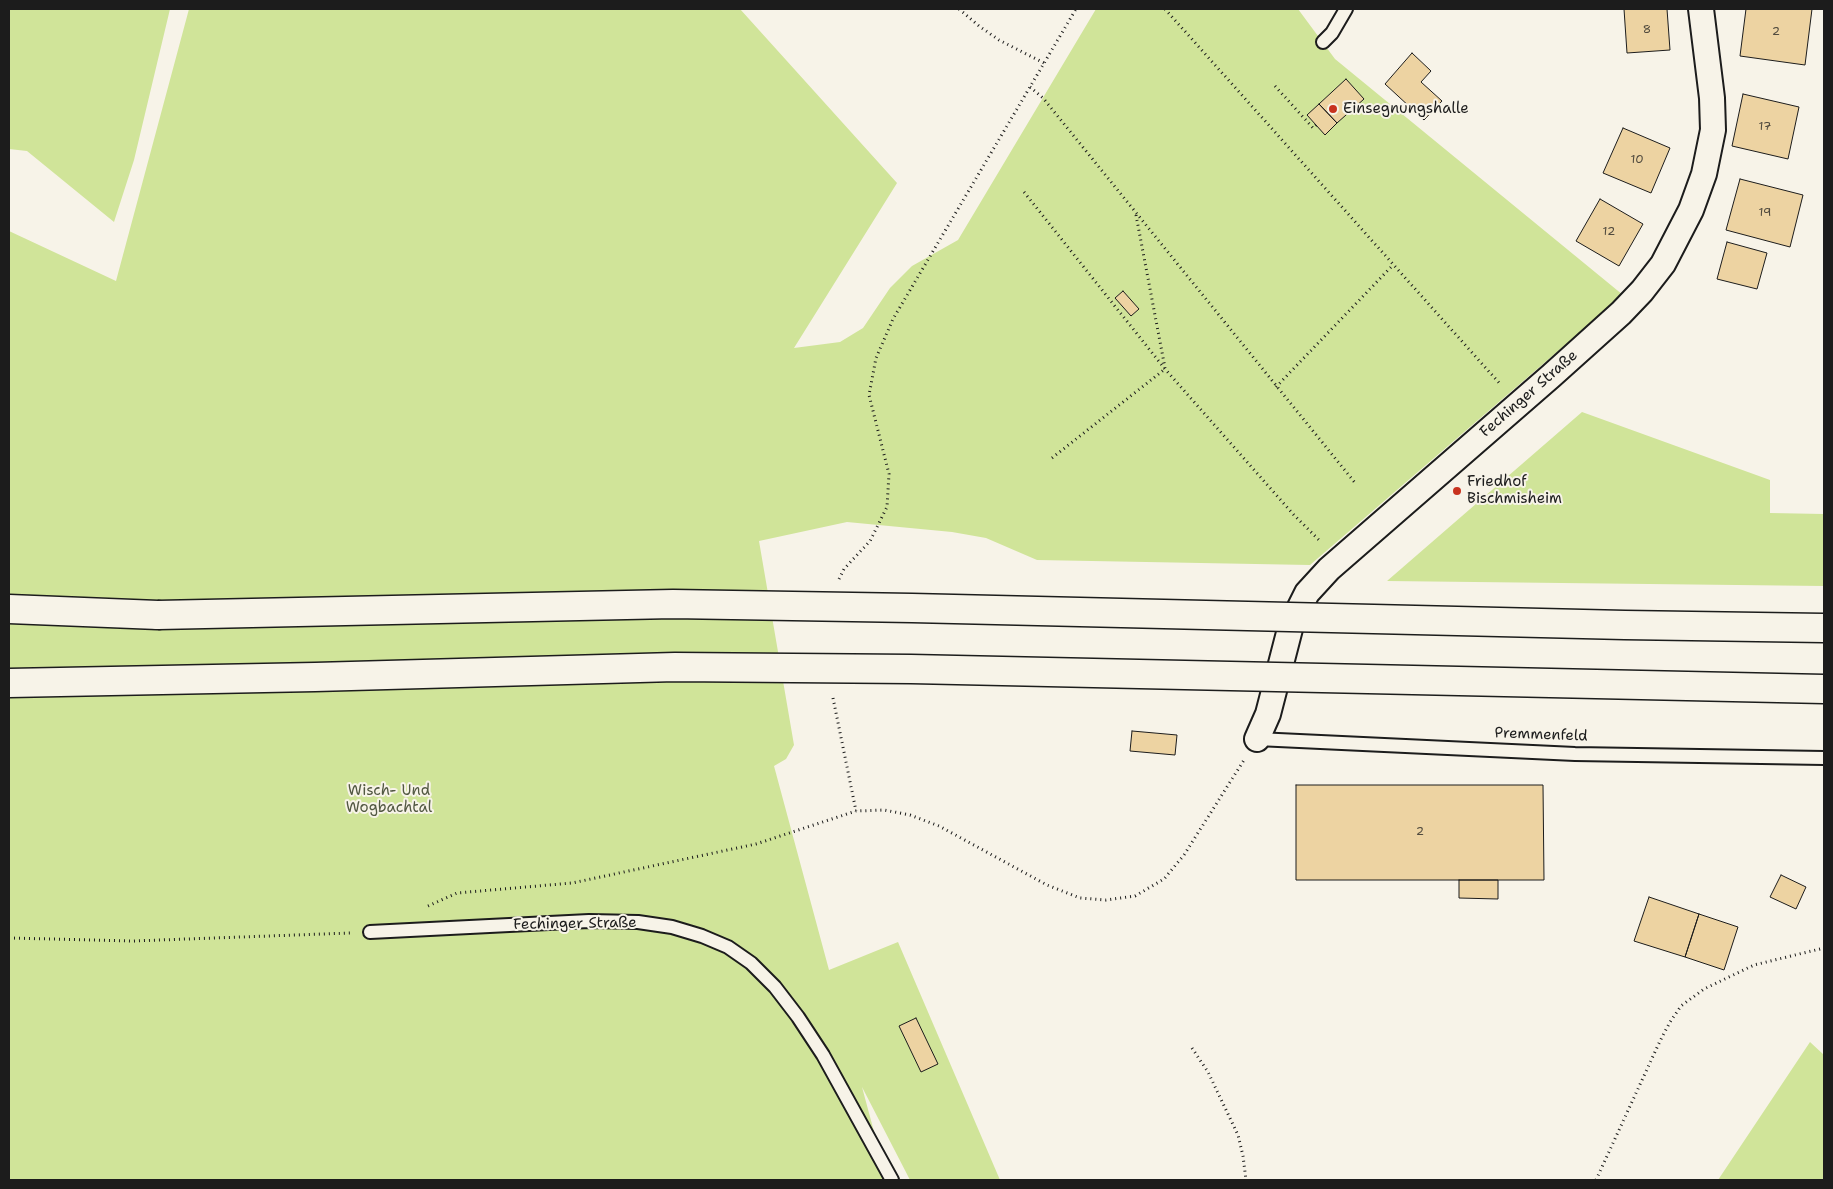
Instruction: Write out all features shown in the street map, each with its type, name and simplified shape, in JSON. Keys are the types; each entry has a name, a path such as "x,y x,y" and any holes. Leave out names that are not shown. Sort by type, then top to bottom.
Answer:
{"highway":[{"path":"9,608 158,615 674,604 1824,628"},
{"path":"9,682 315,678 685,667 920,669 1824,689"}],"street":[{"name":"Fechinger Straße","path":"1257,739 1268,714 1291,625 1307,593 1329,569 1586,345 1642,292 1663,264 1691,210 1704,174 1713,130 1712,98 1701,9"}],"lane":[{"path":"1323,42 1332,32 1346,9"},
{"name":"Premmenfeld","path":"1257,739 1575,754 1824,758"},
{"name":"Fechinger Straße","path":"370,932 589,921 638,922 672,927 702,936 728,947 751,963 775,987 798,1017 824,1055 892,1180"}],"path":[{"path":"959,9 1000,40 1044,63"},
{"path":"836,586 844,569 870,541 887,506 889,474 869,395 876,358 893,319 1076,9"},
{"path":"1165,9 1518,404"},
{"path":"1275,86 1313,128 1316,125"},
{"path":"1030,87 1043,98 1356,484"},
{"path":"1024,192 1166,369 1294,515 1325,546 1329,569"},
{"path":"1135,213 1166,369"},
{"path":"1276,387 1393,265"},
{"path":"1052,458 1166,369"},
{"path":"832,695 856,811"},
{"path":"422,909 457,893 572,883 756,844 856,811 884,810 910,816 939,826 1047,885 1080,898 1106,900 1135,896 1164,879 1184,855 1257,739"},
{"path":"9,938 133,941 370,932"},
{"path":"1596,1180 1660,1041 1681,1006 1704,989 1754,965 1824,948"},
{"path":"1192,1048 1208,1072 1238,1135 1244,1156 1246,1180"}],"green space":[{"path":"9,9 170,9 134,160 114,222 27,151 9,149"},
{"name":"Wisch- Und Wogbachtal","path":"189,9 740,9 897,183 794,348 840,342 863,328 890,288 912,266 958,240 1096,9 1298,9 1335,59 1623,295 1310,565 1037,560 986,538 952,532 847,522 759,541 794,745 786,759 774,766 829,970 898,942 1000,1180 910,1180 862,1087 887,1180 9,1180 9,231 116,281"},
{"path":"1582,412 1770,480 1770,513 1824,514 1824,586 1387,581"},
{"path":"1810,1042 1824,1055 1824,1180 1718,1180"}],"building":[{"path":"1624,9 1667,9 1670,50 1627,53"},
{"path":"1746,9 1812,9 1805,65 1740,56"},
{"path":"1412,53 1431,71 1421,82 1442,101 1424,120 1385,84"},
{"name":"Einsegnungshalle","path":"1346,79 1364,99 1337,123 1319,104"},
{"path":"1743,94 1799,107 1788,159 1732,146"},
{"path":"1319,104 1337,123 1325,135 1307,115"},
{"path":"1623,128 1670,148 1651,193 1603,173"},
{"path":"1740,179 1803,195 1790,247 1726,230"},
{"path":"1600,199 1643,224 1619,266 1576,241"},
{"path":"1727,242 1767,253 1757,289 1717,279"},
{"path":"1123,291 1139,309 1131,316 1115,298"},
{"path":"1132,731 1177,735 1175,755 1130,751"},
{"path":"1296,785 1543,785 1544,880 1296,880"},
{"path":"1781,875 1806,887 1796,909 1770,897"},
{"path":"1459,880 1498,880 1498,899 1459,898"},
{"path":"1649,897 1699,914 1685,957 1634,941"},
{"path":"1699,914 1738,927 1724,970 1685,957"},
{"path":"916,1018 938,1064 921,1072 899,1026"}],"place":[{"name":"Einsegnungshalle","path":"1333,109"},
{"name":"Friedhof Bischmisheim","path":"1457,491"}]}
